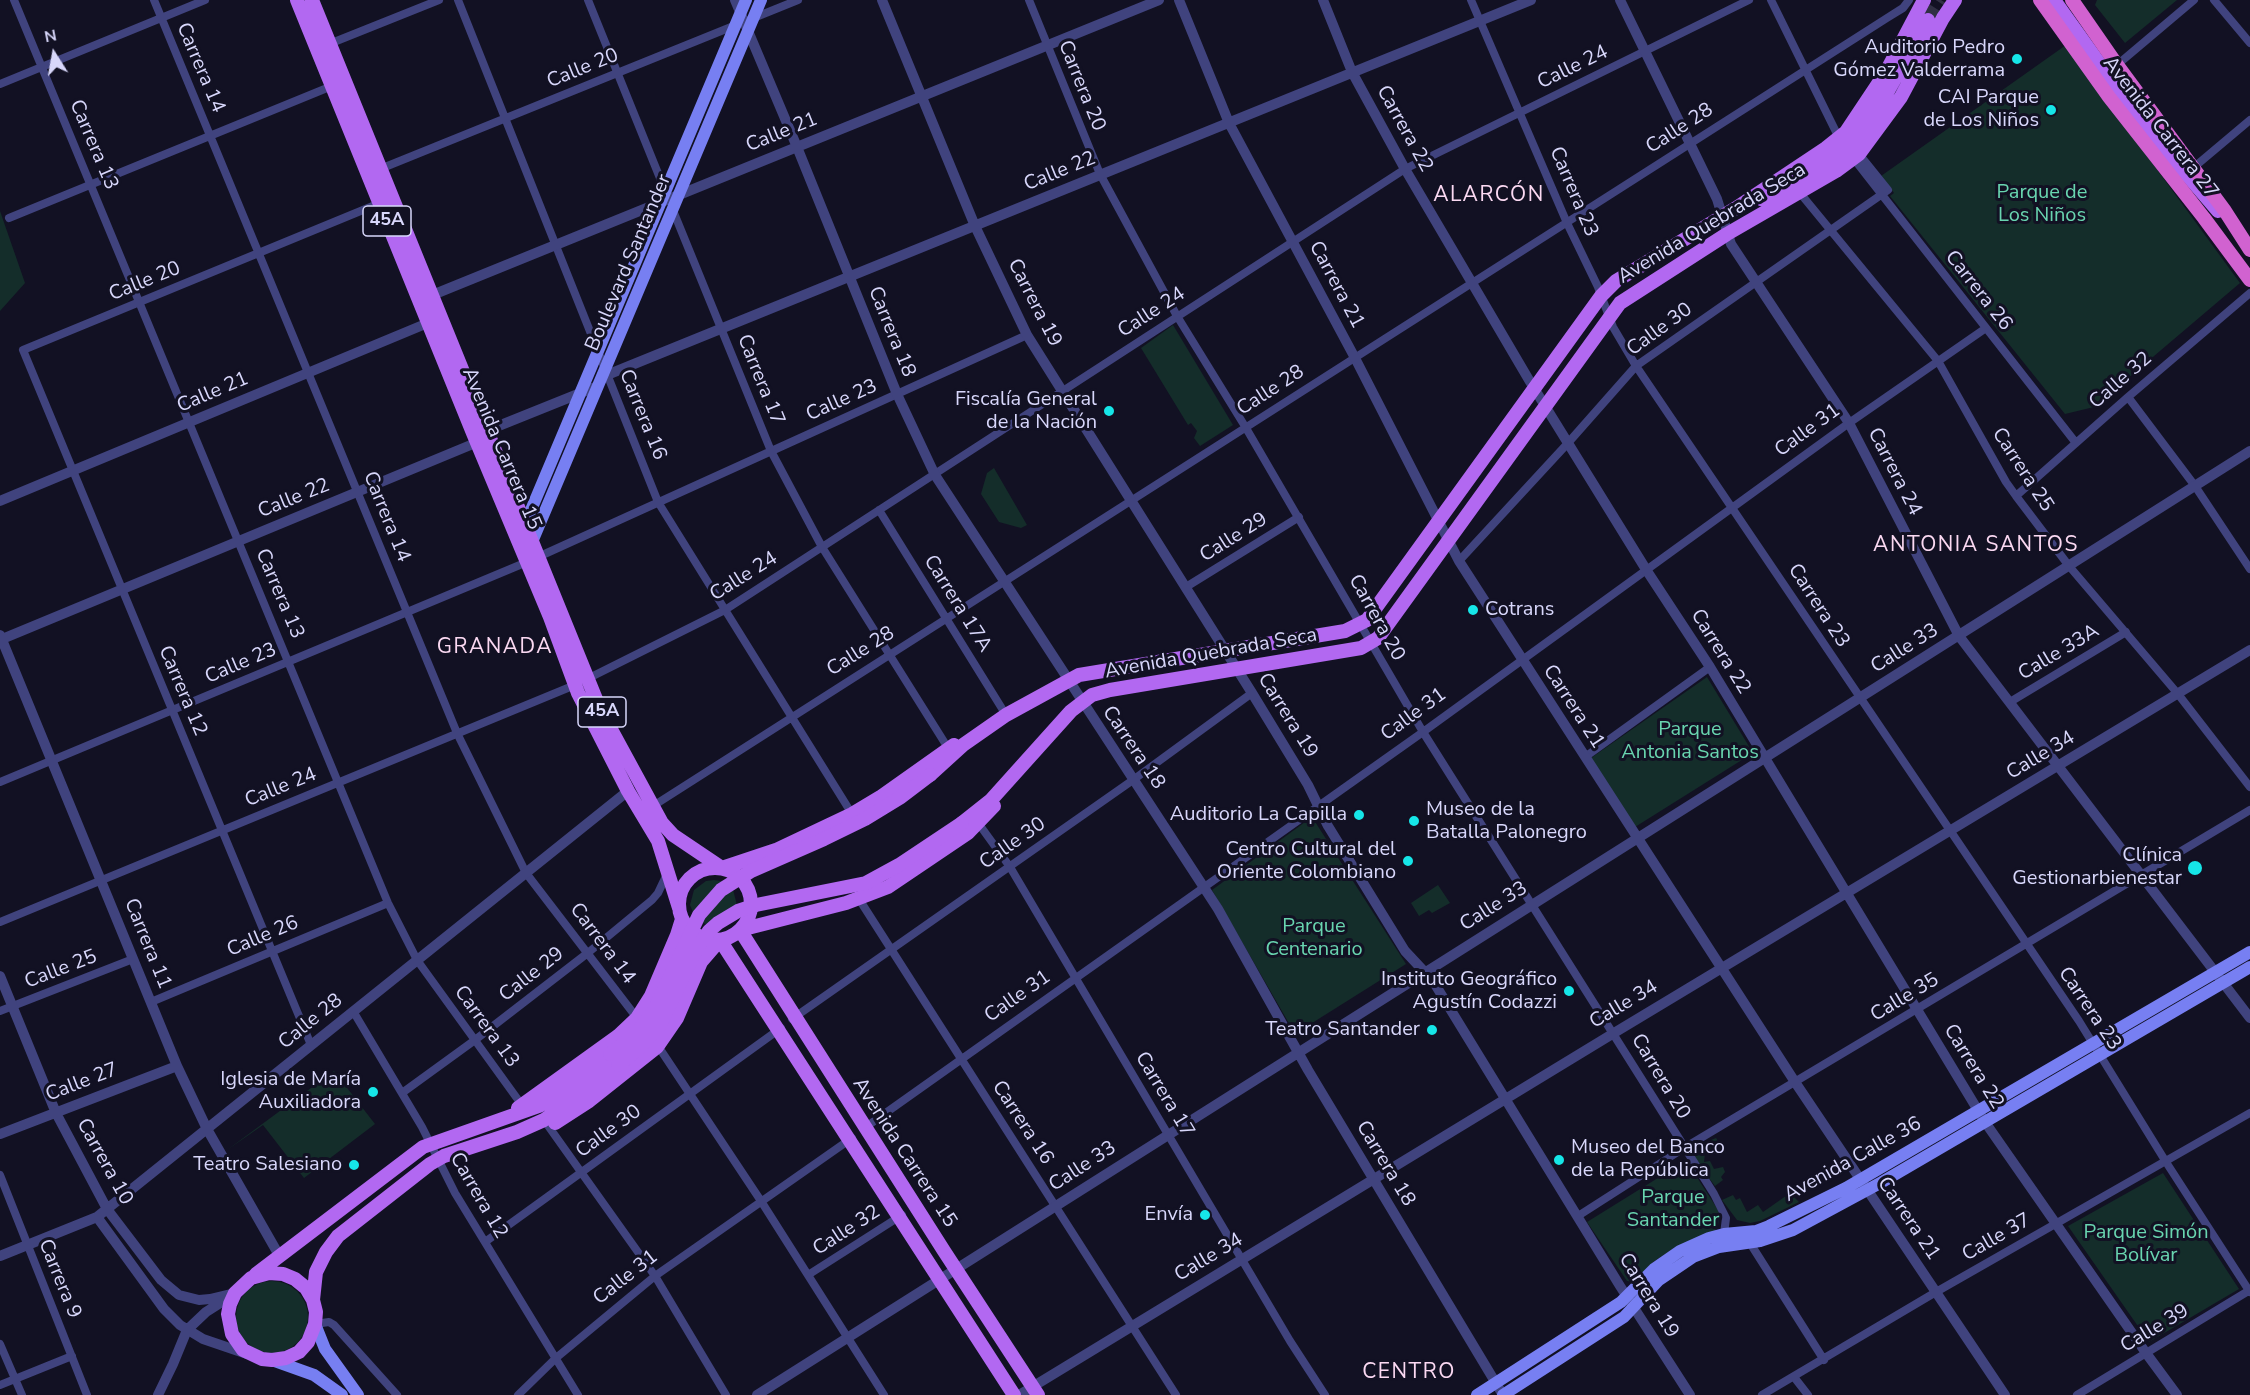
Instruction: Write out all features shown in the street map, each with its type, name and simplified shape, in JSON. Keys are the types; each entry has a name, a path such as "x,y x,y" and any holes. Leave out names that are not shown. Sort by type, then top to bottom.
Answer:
{"highway":[{"name":"Avenida Carrera 27","path":"2040,0 2109,97 2250,280"},
{"name":"Avenida Carrera 27","path":"2072,0 2225,211 2250,250"}],"main road":[{"name":"Avenida Carrera 15","path":"297,0 380,203 425,298"},
{"name":"Avenida Carrera 15","path":"312,0 380,169 425,298 486,431 525,524 525,541"},
{"name":"Boulevard Santander","path":"744,21 746,0"},
{"name":"Boulevard Santander","path":"525,524 598,350 669,199 744,21 761,0"},
{"name":"Avenida Quebrada Seca","path":"546,1124 614,1060 635,1035 654,1011 699,915 721,890 751,871 865,819 901,797 963,746 1006,715 1066,680 1101,670 1345,631 1361,625 1375,613 1601,296 1616,281 1736,208 1839,138 1851,127 1872,95 1901,46 1924,0"},
{"name":"Avenida Quebrada Seca","path":"524,1108 562,1092 614,1060 639,1048 660,1025 695,952 718,923 738,910 756,904 866,883 899,866 992,808 1017,772 1081,701 1110,690 1353,649 1371,643 1382,633 1609,318 1628,296 1857,157 1900,97 1955,0"},
{"path":"2054,0 2139,119 2232,225"},
{"path":"1736,208 1758,201 1793,184 1846,149 1876,112 1928,20"},
{"name":"Boulevard Santander","path":"525,541 604,377 669,199"},
{"name":"Avenida Carrera 15","path":"434,320 477,443 533,560 581,682 590,718 658,842 680,913"},
{"name":"Avenida Carrera 15","path":"581,682 663,823 673,835 722,868"},
{"path":"342,1395 314,1375 272,1360 251,1356 237,1343 229,1324 230,1304 235,1293 251,1278 412,1154 430,1143 489,1124 524,1108 618,1036 637,1018 655,989 680,913 679,897 690,877 700,871 722,868 776,850 852,814 882,796 948,748 1006,715"},
{"path":"680,913 688,928 697,935 708,939 720,939 740,930 859,899 899,881 971,820"},
{"name":"45A","path":"722,868 740,877 750,894 750,914 740,930"},
{"name":"Avenida Carrera 15","path":"740,930 793,1019 1036,1391"},
{"name":"Avenida Carrera 15","path":"720,939 851,1138 1014,1395"},
{"path":"313,1300 316,1272 326,1252 338,1236 437,1159 546,1124 589,1101 658,1046 677,1018 701,962 720,939"},
{"name":"Avenida Calle 36","path":"2097,1050 2250,952"},
{"name":"Avenida Calle 36","path":"1503,1395 1620,1320 1634,1309 1659,1281 1693,1257 1719,1247 1783,1235 1864,1185 2097,1050 2250,968"},
{"name":"Avenida Calle 36","path":"1477,1395 1627,1297 1654,1269 1694,1244 1724,1234 1756,1231 1864,1185"},
{"path":"251,1278 269,1273 283,1274 306,1288 313,1300 316,1312 315,1324 308,1342 298,1352 286,1358 272,1360"},
{"path":"315,1324 329,1356 358,1395"}],"street":[{"name":"Carrera 13","path":"14,0 388,903 417,960 524,1108"},
{"name":"Carrera 14","path":"154,0 457,733 526,873 589,952 637,1018"},
{"path":"0,84 205,0"},
{"path":"329,44 439,0"},
{"name":"Carrera 16","path":"458,0 598,350 604,377 658,502 852,814"},
{"name":"Carrera 17","path":"588,0 771,451 822,547 948,748"},
{"name":"Carrera 18","path":"735,0 897,394 935,475 1066,680 1204,887 1298,1053 1503,1395"},
{"name":"Calle 20","path":"380,169 798,0"},
{"name":"Carrera 19","path":"882,0 975,226 1027,335 1308,784 1328,826 1406,951 1433,981 1634,1309 1690,1395"},
{"name":"Carrera 20","path":"1029,0 1100,174 1177,316 1299,517 1423,732 1724,1211 1726,1222 1724,1234"},
{"name":"Calle 21","path":"425,298 1159,0"},
{"name":"Carrera 21","path":"1179,0 1229,123 1355,358 1459,561 1795,1082 2004,1395"},
{"name":"Carrera 22","path":"1323,0 1352,72 1405,170 1535,390 1647,571 1710,667 1982,1117 2177,1395"},
{"name":"Carrera 23","path":"1471,0 1609,318 1636,366 1734,508 2097,1050 2250,1291"},
{"name":"Calle 22","path":"486,431 580,393 604,377 1531,0"},
{"name":"Carrera 24","path":"1620,0 1723,215 1727,234 1755,283 1849,423 1959,636 2250,1018"},
{"name":"Calle 24","path":"0,922 581,682 725,610 1405,170 1749,0"},
{"path":"1771,0 1839,138"},
{"path":"2117,65 2194,0"},
{"path":"2214,0 2250,43"},
{"name":"Calle 28","path":"653,806 1472,284 1908,2"},
{"path":"9,218 332,86"},
{"path":"2193,168 2250,120"},
{"name":"Carrera 26","path":"1857,157 2076,443"},
{"name":"Calle 30","path":"1459,561 1636,366 1885,192"},
{"name":"Carrera 25","path":"1800,193 1938,362 2016,496 2070,566 2178,694 2250,787"},
{"name":"Calle 20","path":"23,350 380,203"},
{"name":"Calle 32","path":"2016,496 2250,294"},
{"name":"Calle 21","path":"0,501 434,320"},
{"name":"Calle 31","path":"863,1128 1423,732 1849,423 1986,328"},
{"name":"Calle 23","path":"0,782 533,560 1027,335"},
{"name":"Carrera 12","path":"23,350 312,1045"},
{"path":"2128,397 2195,486 2250,569"},
{"path":"477,443 486,431"},
{"name":"Calle 22","path":"1,638 477,443"},
{"name":"Calle 33","path":"757,1395 2250,451"},
{"name":"Carrera 17A","path":"879,510 1006,715"},
{"name":"Calle 29","path":"1186,587 1299,517"},
{"name":"Calle 33A","path":"2010,702 2126,632"},
{"name":"Carrera 11","path":"1,638 177,1066 207,1129 280,1257"},
{"name":"Calle 34","path":"1019,1395 1036,1391 1132,1326 2250,650"},
{"path":"1585,757 1710,667"},
{"name":"Calle 30","path":"793,1019 1133,780 1252,693"},
{"name":"Calle 28","path":"0,1256 97,1217 628,791"},
{"name":"Calle 35","path":"1578,1216 1684,1148 2250,810"},
{"name":"Carrera 17","path":"971,820 1010,867 1324,1395"},
{"name":"Calle 29","path":"402,1093 589,952 652,900 663,884 668,870"},
{"name":"Carrera 16","path":"859,899 1176,1395"},
{"name":"Calle 26","path":"151,1002 388,903"},
{"name":"Calle 25","path":"0,1011 133,959"},
{"name":"Carrera 10","path":"0,976 56,1113 107,1209 161,1280 178,1295 199,1300 235,1293"},
{"name":"Carrera 12","path":"353,1011 402,1093 451,1186 578,1395"},
{"name":"Calle 30","path":"485,1242 780,1029"},
{"path":"658,1046 761,1201 884,1395"},
{"name":"Calle 27","path":"0,1134 177,1066"},
{"name":"Calle 37","path":"1762,1395 1936,1292 2250,1113"},
{"path":"546,1124 655,1276 726,1395"},
{"name":"Calle 31","path":"518,1395 556,1358 655,1276 851,1138"},
{"name":"Carrera 9","path":"0,1175 87,1395"},
{"name":"Calle 32","path":"808,1275 901,1216"},
{"name":"Carrera 10","path":"97,1217 164,1309 187,1330 203,1339 251,1356"},
{"path":"1750,1243 1824,1360"},
{"name":"Calle 39","path":"2077,1395 2250,1291"},
{"path":"158,1395 187,1330 206,1312 235,1293"},
{"path":"315,1324 329,1322 334,1325 397,1395"},
{"path":"0,1344 22,1395"},
{"path":"0,1385 72,1356"},
{"path":"1794,1377 1808,1395"}],"green space":[{"path":"2097,0 2177,0 2125,43 2095,5"},
{"name":"Parque de Los Niños","path":"2066,45 2240,283 2094,407 2065,414 1890,196 1894,193 1881,176"},
{"path":"0,211 25,283 0,311"},
{"path":"1173,325 1233,425 1200,446 1194,438 1197,431 1191,423 1188,425 1141,348"},
{"path":"994,468 1027,525 1021,528 999,522 981,494 987,473"},
{"name":"Parque Antonia Santos","path":"1707,677 1753,753 1635,827 1591,758"},
{"name":"Parque Centenario","path":"1312,817 1406,964 1301,1030 1290,1025 1212,890"},
{"path":"706,881 721,881 733,890 737,905 709,926 696,919 690,905 694,890"},
{"path":"1438,885 1450,903 1432,913 1429,910 1419,916 1411,903"},
{"path":"334,1071 375,1124 304,1178 263,1125 227,1150"},
{"path":"1716,1138 1726,1153 1720,1156 1713,1150 1705,1153 1704,1162 1710,1161 1714,1169 1723,1167 1725,1172 1721,1177 1723,1180 1715,1186 1693,1157 1699,1145"},
{"name":"Parque Santander","path":"1682,1163 1689,1165 1720,1213 1718,1226 1715,1231 1674,1248 1653,1262 1634,1282 1627,1281 1587,1222"},
{"name":"Parque Simón Bolívar","path":"2163,1173 2239,1289 2149,1342 2068,1226"},
{"path":"1793,1191 1792,1195 1799,1202 1760,1221 1750,1223 1737,1220 1722,1200 1733,1195 1736,1200 1740,1198 1747,1212 1758,1205 1763,1212"},
{"path":"272,1281 292,1287 302,1297 308,1317 302,1337 292,1347 272,1353 252,1347 242,1337 236,1317 242,1297 252,1287"}],"tunnel":[{"path":"1928,20 1941,0"}],"place":[{"name":"Auditorio Pedro Gómez Valderrama","path":"2017,59"},
{"name":"CAI Parque de Los Niños","path":"2051,110"},
{"name":"Fiscalía General de la Nación","path":"1109,411"},
{"name":"Cotrans","path":"1473,610"},
{"name":"Auditorio La Capilla","path":"1359,815"},
{"name":"Museo de la Batalla Palonegro","path":"1414,821"},
{"name":"Centro Cultural del Oriente Colombiano","path":"1408,861"},
{"name":"Clínica Gestionarbienestar","path":"2195,868"},
{"name":"Instituto Geográfico Agustín Codazzi","path":"1569,991"},
{"name":"Teatro Santander","path":"1432,1030"},
{"name":"Iglesia de María Auxiliadora","path":"373,1092"},
{"name":"Museo del Banco de la República","path":"1559,1160"},
{"name":"Teatro Salesiano","path":"354,1165"},
{"name":"Envía","path":"1205,1215"}],"district":[{"name":"ALARCÓN","path":"1489,196"},
{"name":"ANTONIA SANTOS","path":"1976,546"},
{"name":"GRANADA","path":"495,648"},
{"name":"CENTRO","path":"1409,1373"}]}
